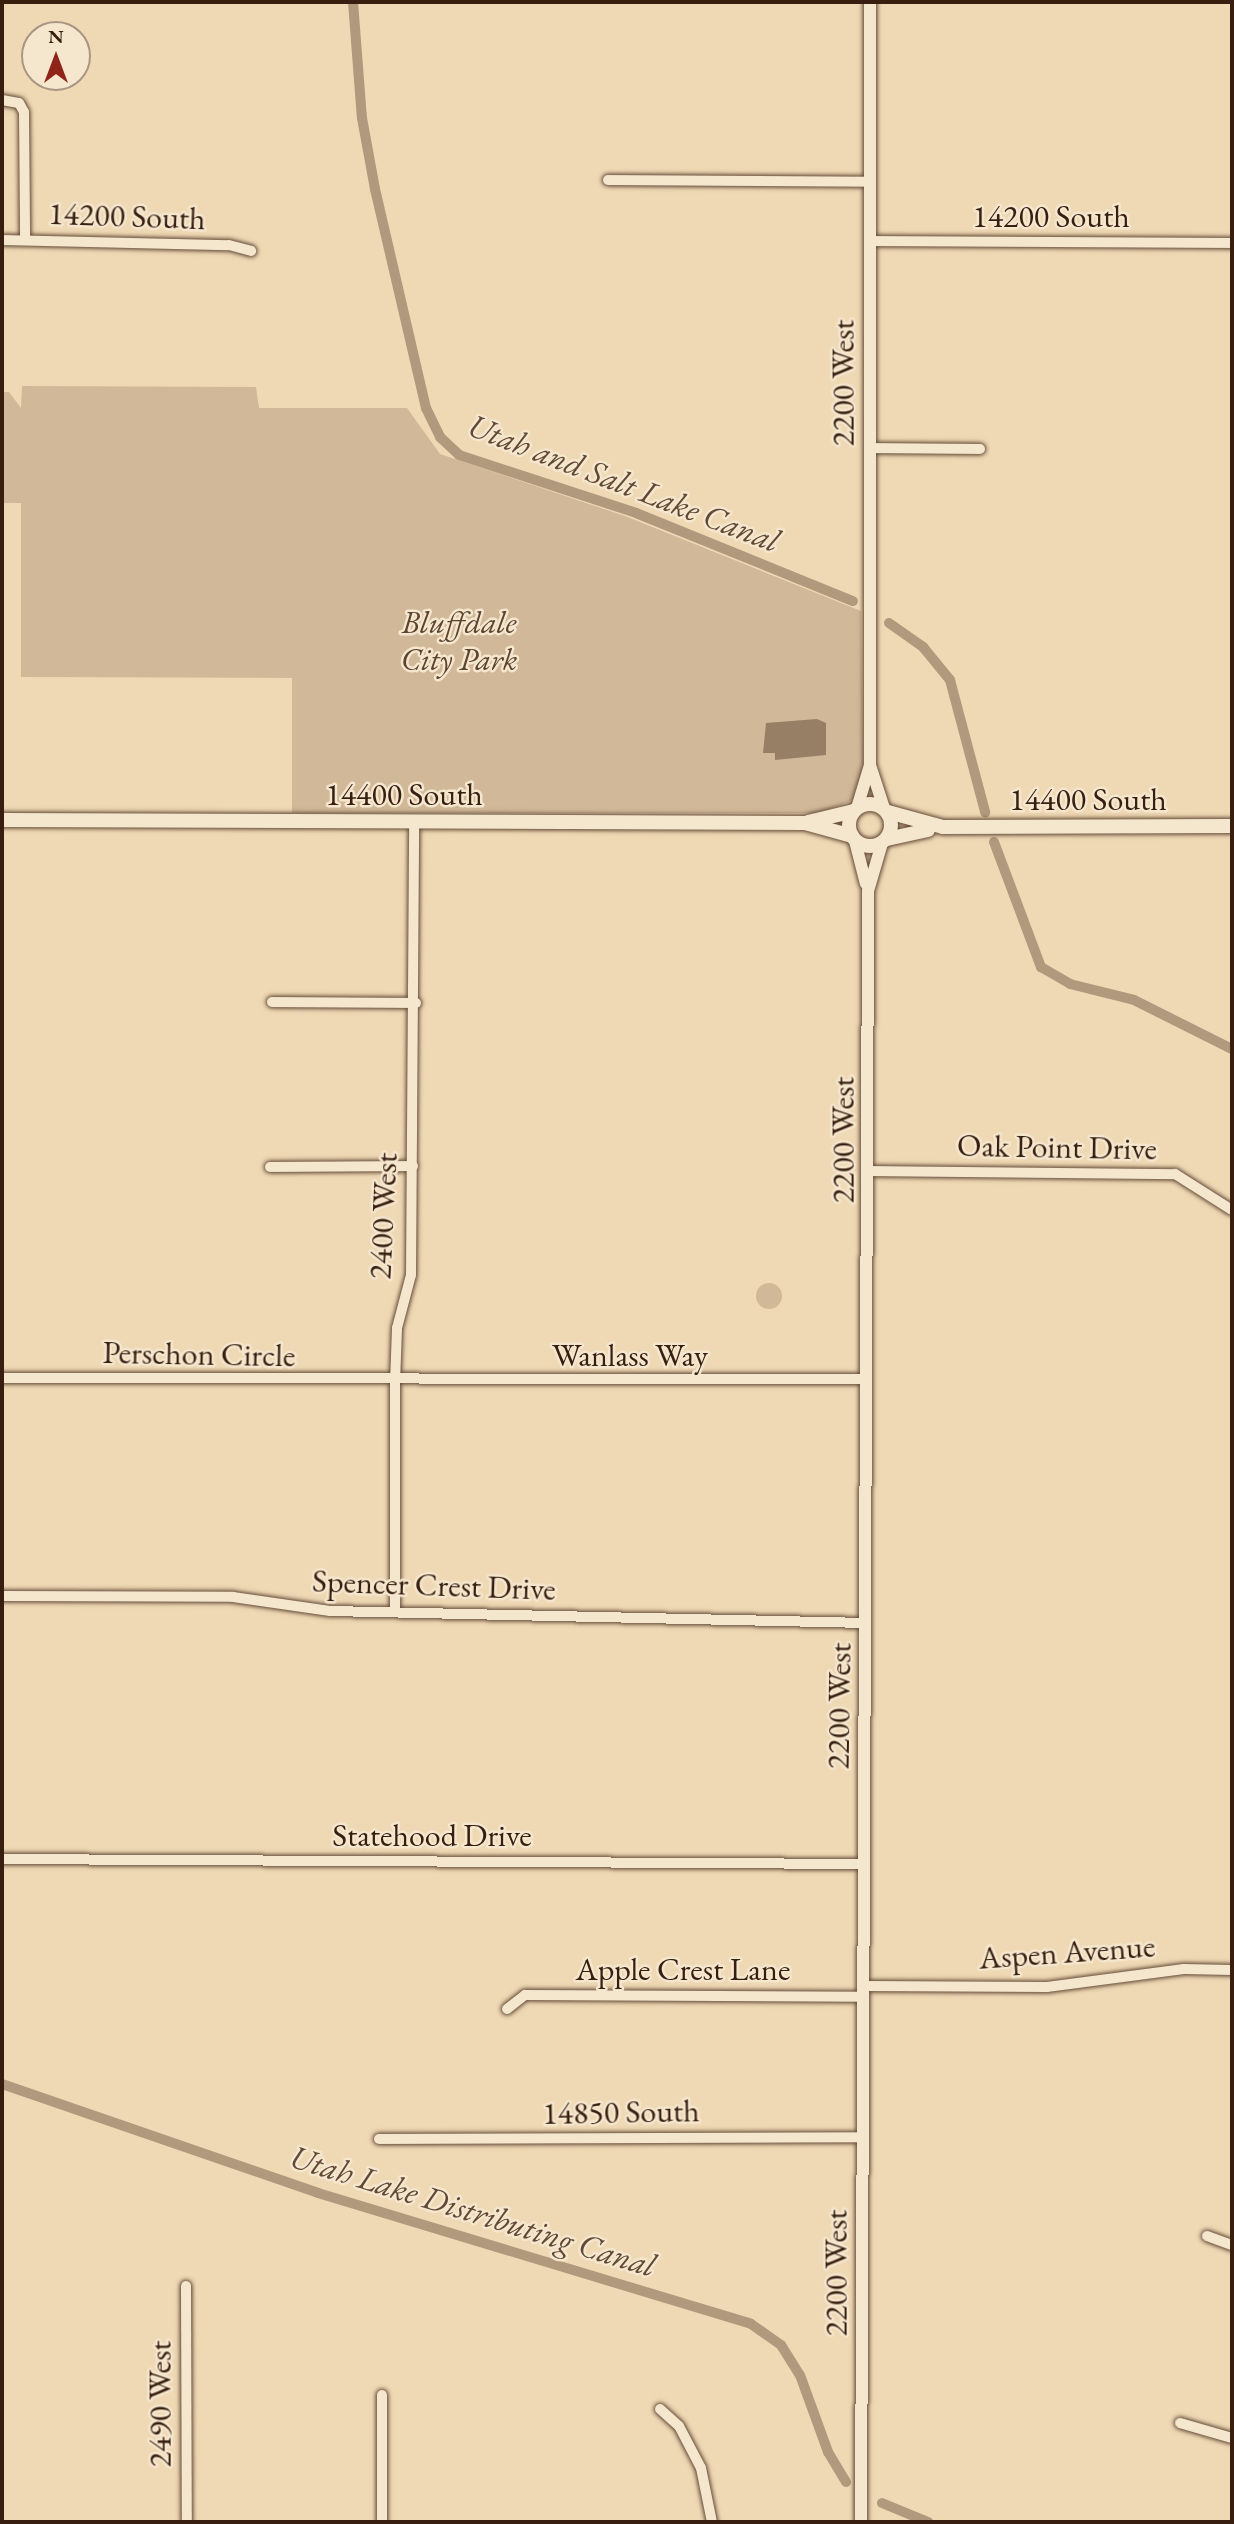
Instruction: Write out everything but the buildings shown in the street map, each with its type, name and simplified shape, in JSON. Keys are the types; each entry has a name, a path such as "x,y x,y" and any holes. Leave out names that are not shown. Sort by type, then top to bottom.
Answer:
{"main road":[{"name":"14400 South","path":"2,820 805,823 856,809 886,810 943,827"},
{"path":"853,839 856,809"},
{"path":"884,841 886,810"},
{"name":"14400 South","path":"805,823 853,839 884,841 943,827 1232,826"}],"street":[{"name":"2200 West","path":"856,809 870,765 870,2"},
{"path":"2,100 19,103 24,112 25,239"},
{"path":"608,180 870,181"},
{"name":"14200 South","path":"2,240 251,251"},
{"name":"14200 South","path":"870,241 1232,243"},
{"path":"869,448 980,450"},
{"name":"2200 West","path":"870,765 886,810"},
{"name":"2400 West","path":"395,1611 397,1328 411,1275 416,1003 414,822"},
{"name":"2200 West","path":"853,839 868,891 870,1171 866,1379 861,2522"},
{"name":"2200 West","path":"868,891 884,841"},
{"path":"272,1002 416,1003"},
{"path":"270,1167 413,1166"},
{"name":"Oak Point Drive","path":"870,1171 1175,1174 1232,1210"},
{"name":"Perschon Circle","path":"2,1378 395,1383"},
{"name":"Wanlass Way","path":"395,1383 866,1379"},
{"name":"Spencer Crest Drive","path":"2,1596 233,1597 330,1611 866,1623"},
{"name":"Statehood Drive","path":"2,1859 863,1864"},
{"name":"Aspen Avenue","path":"863,1992 1047,1987 1184,1969 1232,1970"},
{"name":"Apple Crest Lane","path":"507,2009 525,1995 863,1992"},
{"name":"14850 South","path":"379,2139 864,2137"},
{"path":"1207,2236 1232,2245"},
{"name":"2490 West","path":"186,2286 187,2522"},
{"path":"382,2395 382,2522"},
{"path":"660,2409 679,2426 701,2468 712,2522"},
{"path":"1180,2423 1232,2438"}],"green space":[{"name":"Bluffdale City Park","path":"22,386 256,387 259,408 407,408 440,454 625,516 861,611 863,772 855,799 820,813 292,813 292,678 21,677 21,503 2,503 2,392 9,392 21,408"},
{"path":"769,1283 778,1287 782,1296 778,1305 769,1309 760,1305 756,1296 760,1287"}],"waterway":[{"name":"Utah and Salt Lake Canal","path":"353,2 362,118 375,189 426,408 440,437 459,455 636,513 853,601"},
{"name":"Utah and Salt Lake Canal","path":"889,623 923,647 950,680 985,812"},
{"name":"Utah and Salt Lake Canal","path":"994,842 1041,967 1070,984 1134,1000 1232,1049"},
{"name":"Utah Lake Distributing Canal","path":"2,2084 318,2193 751,2324 781,2345 800,2375 828,2452 846,2482"},
{"name":"Utah Lake Distributing Canal","path":"882,2503 928,2522"}]}
